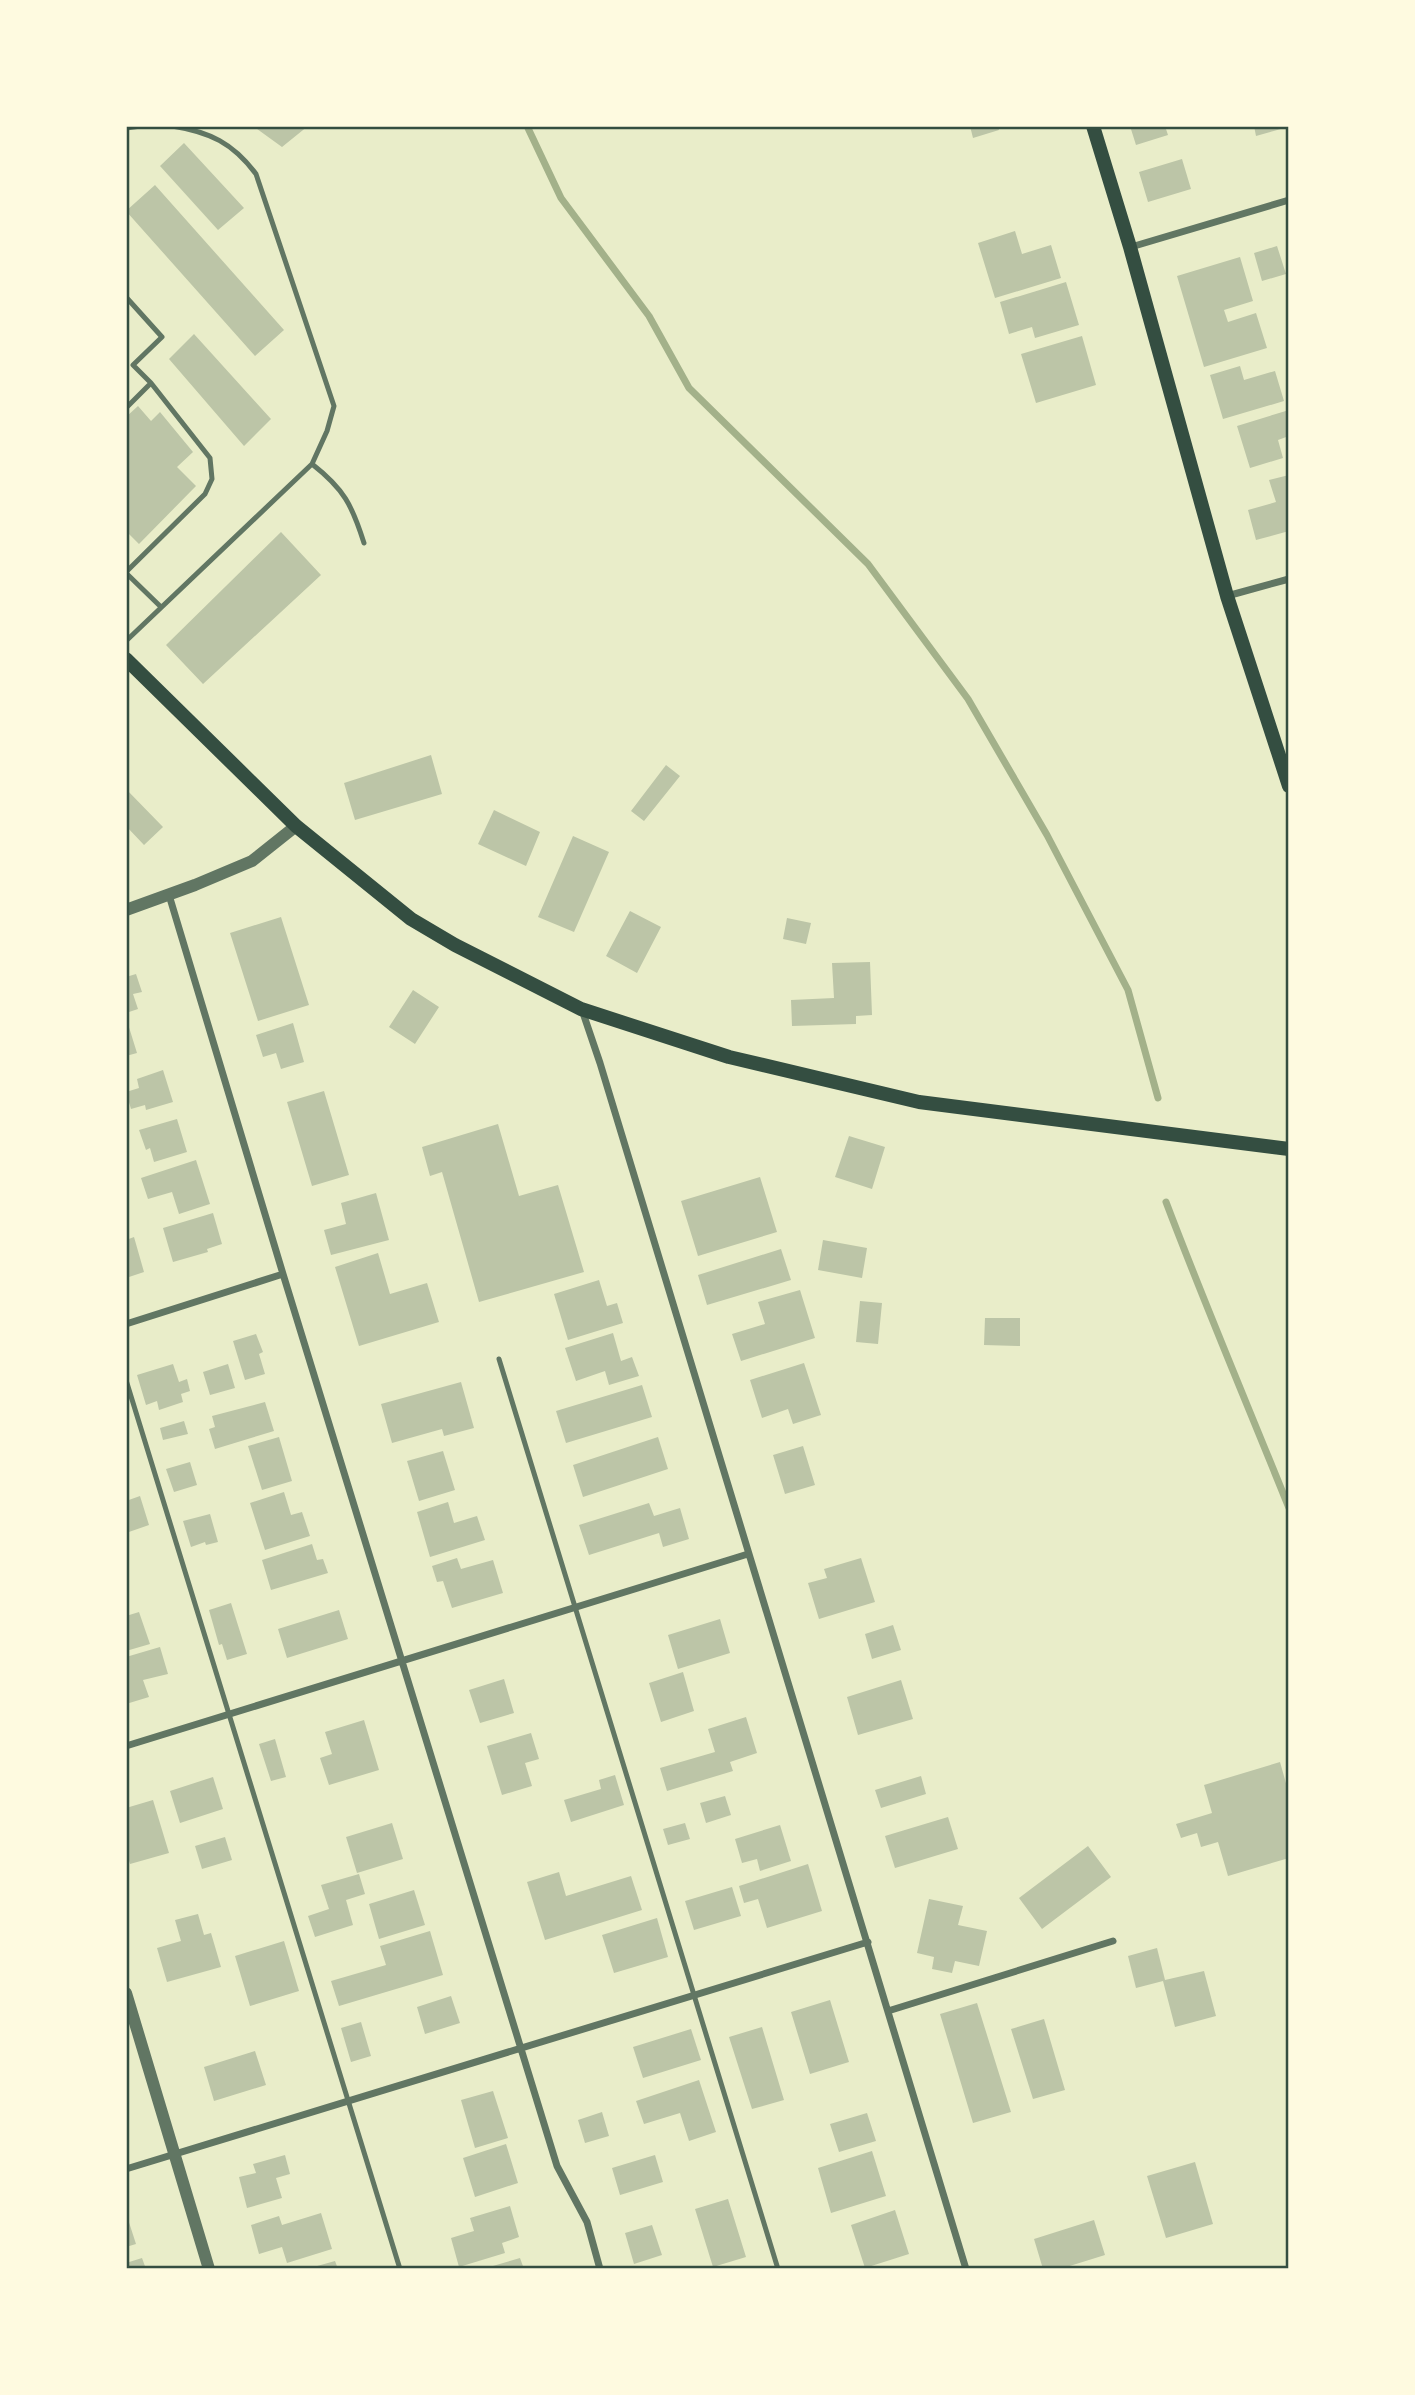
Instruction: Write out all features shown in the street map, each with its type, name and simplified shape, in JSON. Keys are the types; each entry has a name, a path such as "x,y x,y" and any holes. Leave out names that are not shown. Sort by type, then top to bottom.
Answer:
{"main road":[{"path":"1093,126 1130,247 1227,596 1289,786"},
{"path":"126,659 296,827 411,919 455,945 581,1009 729,1057 919,1102 1289,1149"}],"street":[{"path":"1130,247 1289,200"},
{"path":"1227,596 1289,579"},
{"path":"126,910 252,860 296,827"},
{"path":"169,895 557,2166 587,2222 600,2269"},
{"path":"581,1009 600,1063 966,2269"},
{"path":"126,1324 283,1274"},
{"path":"126,1746 748,1554"},
{"path":"888,2011 1113,1941"},
{"path":"126,2169 867,1942"},
{"path":"126,1993 209,2269"}],"lane":[{"path":"126,128 141,126"},
{"path":"126,641 312,464 327,431 334,405 256,174 241,155 202,131 172,126"},
{"path":"126,297 162,337 133,365 151,383 210,458 212,479 205,494 126,572 162,607"},
{"path":"126,408 151,383"},
{"path":"312,464 332,480 353,507 364,543"},
{"path":"499,1359 778,2269"},
{"path":"126,1380 400,2269"}],"building":[{"path":"253,126 308,126 282,147"},
{"path":"970,126 998,126 999,130 973,138"},
{"path":"1130,126 1165,126 1168,135 1136,145"},
{"path":"1254,126 1287,126 1288,127 1256,136"},
{"path":"184,143 244,208 218,230 160,166"},
{"path":"1182,159 1191,189 1148,202 1139,172"},
{"path":"155,185 284,330 255,356 126,211"},
{"path":"1015,231 1022,254 1051,245 1061,278 995,298 978,243"},
{"path":"1277,246 1286,274 1262,281 1254,253"},
{"path":"1240,257 1253,301 1224,310 1228,322 1256,313 1267,348 1204,367 1177,276"},
{"path":"1066,282 1079,325 1035,338 1032,327 1009,334 1000,302"},
{"path":"194,334 271,419 244,446 169,359"},
{"path":"1082,336 1096,385 1036,403 1021,354"},
{"path":"1240,366 1244,380 1275,371 1284,401 1223,419 1210,375"},
{"path":"138,406 151,421 160,412 193,452 177,467 196,486 139,544 126,531 126,417"},
{"path":"1289,410 1289,436 1278,440 1283,458 1250,468 1237,426"},
{"path":"1289,475 1289,531 1256,540 1248,510 1276,502 1269,480"},
{"path":"281,532 321,575 203,684 166,645"},
{"path":"431,755 442,794 355,820 344,783"},
{"path":"666,765 680,776 644,821 631,811"},
{"path":"126,789 163,827 144,845 126,826"},
{"path":"494,810 540,832 526,866 478,844"},
{"path":"573,836 609,852 574,932 538,917"},
{"path":"630,911 661,927 637,973 606,956"},
{"path":"281,917 309,1005 258,1021 230,933"},
{"path":"787,918 811,923 806,944 783,939"},
{"path":"870,962 872,1015 856,1016 856,1024 792,1026 791,1000 834,998 832,963"},
{"path":"136,974 142,992 133,994 138,1009 126,1013 126,977"},
{"path":"413,990 439,1007 415,1044 389,1027"},
{"path":"293,1023 304,1062 281,1069 276,1053 263,1057 256,1035"},
{"path":"128,1024 137,1053 126,1056 126,1025"},
{"path":"163,1070 173,1102 146,1110 145,1105 131,1109 126,1092 139,1088 137,1079"},
{"path":"324,1091 349,1175 312,1186 287,1102"},
{"path":"177,1119 187,1152 154,1162 150,1148 146,1150 139,1130"},
{"path":"498,1124 519,1196 558,1185 584,1272 479,1302 442,1172 430,1176 422,1147"},
{"path":"849,1136 885,1147 872,1189 835,1177"},
{"path":"196,1160 210,1204 179,1214 172,1192 148,1199 141,1178"},
{"path":"760,1177 777,1232 698,1256 681,1201"},
{"path":"376,1193 389,1240 331,1255 324,1230 346,1224 341,1203"},
{"path":"213,1213 222,1244 207,1249 208,1252 173,1262 163,1228"},
{"path":"134,1237 144,1272 126,1278 126,1240"},
{"path":"823,1240 867,1248 862,1278 818,1270"},
{"path":"781,1249 791,1280 707,1305 698,1275"},
{"path":"378,1253 390,1294 427,1283 439,1322 359,1346 335,1267"},
{"path":"599,1280 607,1306 617,1303 623,1323 568,1340 554,1294"},
{"path":"800,1290 815,1338 741,1361 732,1334 765,1324 758,1302"},
{"path":"860,1301 882,1303 878,1344 856,1342"},
{"path":"985,1318 1020,1318 1020,1346 984,1345"},
{"path":"613,1333 621,1361 632,1357 639,1376 609,1385 605,1371 576,1381 565,1348"},
{"path":"256,1334 263,1352 259,1354 265,1374 245,1380 233,1341"},
{"path":"804,1363 821,1415 793,1424 788,1409 762,1418 750,1380"},
{"path":"173,1364 179,1382 187,1379 190,1391 181,1394 183,1402 159,1410 157,1401 146,1405 137,1375"},
{"path":"228,1364 235,1388 210,1395 203,1372"},
{"path":"461,1382 474,1428 444,1436 442,1429 392,1443 381,1404"},
{"path":"642,1385 652,1417 566,1443 556,1411"},
{"path":"265,1402 274,1431 215,1449 209,1429 215,1427 212,1416"},
{"path":"184,1421 188,1434 163,1440 160,1428"},
{"path":"279,1437 292,1481 262,1490 248,1446"},
{"path":"658,1437 668,1469 583,1497 573,1465"},
{"path":"803,1446 815,1485 785,1494 773,1455"},
{"path":"443,1451 455,1490 419,1501 407,1461"},
{"path":"190,1462 197,1485 174,1492 166,1469"},
{"path":"284,1492 291,1515 302,1512 310,1536 265,1550 250,1503"},
{"path":"140,1496 149,1525 126,1533 126,1501"},
{"path":"448,1502 454,1523 477,1516 485,1540 430,1557 417,1512"},
{"path":"649,1503 654,1516 680,1508 689,1539 663,1547 659,1533 589,1555 579,1525"},
{"path":"210,1514 218,1542 206,1545 205,1542 191,1547 183,1521"},
{"path":"312,1544 317,1560 323,1559 328,1573 271,1590 262,1560"},
{"path":"457,1558 461,1569 493,1560 503,1593 452,1608 443,1581 437,1582 432,1566"},
{"path":"861,1558 875,1602 819,1619 808,1583 827,1578 824,1569"},
{"path":"231,1603 247,1654 227,1660 222,1644 219,1645 209,1610"},
{"path":"339,1610 348,1639 287,1658 278,1629"},
{"path":"139,1612 150,1644 126,1651 126,1616"},
{"path":"720,1619 730,1653 678,1669 668,1635"},
{"path":"893,1625 901,1650 872,1659 865,1634"},
{"path":"160,1647 168,1674 143,1680 149,1697 126,1704 126,1657"},
{"path":"683,1672 694,1711 661,1722 649,1683"},
{"path":"504,1679 514,1713 480,1723 469,1690"},
{"path":"901,1680 913,1719 858,1735 847,1697"},
{"path":"746,1717 757,1753 730,1762 733,1771 667,1791 660,1768 715,1752 708,1729"},
{"path":"364,1720 379,1770 329,1785 320,1758 332,1754 325,1732"},
{"path":"531,1733 539,1759 525,1763 532,1786 502,1795 487,1746"},
{"path":"275,1739 286,1777 271,1781 259,1744"},
{"path":"1280,1762 1289,1794 1289,1858 1228,1876 1218,1842 1201,1847 1197,1833 1181,1838 1176,1824 1212,1813 1204,1785"},
{"path":"615,1775 624,1805 571,1822 564,1800 601,1789 599,1780"},
{"path":"921,1776 926,1794 881,1808 875,1790"},
{"path":"213,1777 223,1809 180,1823 170,1791"},
{"path":"725,1796 731,1815 706,1823 700,1803"},
{"path":"153,1800 169,1853 130,1864 126,1851 126,1808"},
{"path":"948,1817 958,1849 895,1868 885,1836"},
{"path":"392,1823 403,1859 357,1873 346,1837"},
{"path":"685,1823 690,1839 668,1845 663,1829"},
{"path":"780,1825 791,1861 760,1871 757,1859 742,1863 735,1839"},
{"path":"225,1837 232,1860 202,1869 195,1846"},
{"path":"1088,1846 1111,1877 1042,1929 1019,1898"},
{"path":"808,1864 822,1911 767,1928 758,1899 744,1903 739,1886"},
{"path":"559,1872 566,1896 631,1876 642,1910 545,1940 527,1882"},
{"path":"359,1874 365,1894 346,1900 353,1925 315,1937 308,1916 329,1909 321,1885"},
{"path":"732,1887 741,1916 694,1930 685,1901"},
{"path":"414,1890 425,1925 379,1939 369,1904"},
{"path":"929,1899 963,1906 958,1925 987,1931 979,1966 955,1961 952,1973 932,1969 934,1957 917,1953"},
{"path":"198,1914 204,1935 211,1933 221,1967 167,1982 157,1948 181,1941 175,1920"},
{"path":"657,1918 668,1957 614,1973 602,1935"},
{"path":"430,1931 443,1975 339,2006 331,1981 386,1965 380,1946"},
{"path":"284,1941 299,1991 250,2006 235,1956"},
{"path":"1157,1948 1165,1980 1204,1971 1216,2016 1175,2027 1163,1981 1136,1988 1128,1956"},
{"path":"451,1996 460,2023 425,2034 417,2007"},
{"path":"830,2000 849,2062 810,2074 791,2012"},
{"path":"977,2003 1011,2112 973,2123 940,2014"},
{"path":"1044,2019 1065,2090 1033,2099 1011,2029"},
{"path":"361,2022 371,2056 351,2062 341,2028"},
{"path":"762,2027 784,2100 752,2109 729,2037"},
{"path":"691,2029 701,2060 643,2078 633,2047"},
{"path":"255,2051 266,2085 214,2101 204,2067"},
{"path":"699,2080 716,2132 689,2141 680,2113 644,2124 636,2101"},
{"path":"493,2091 508,2138 475,2148 461,2100"},
{"path":"602,2112 609,2136 585,2143 578,2120"},
{"path":"867,2113 876,2141 839,2152 830,2124"},
{"path":"506,2144 518,2183 475,2197 463,2158"},
{"path":"872,2151 886,2196 831,2213 818,2168"},
{"path":"285,2155 290,2174 276,2178 282,2198 247,2208 239,2177 256,2173 253,2164"},
{"path":"655,2155 663,2182 620,2195 612,2168"},
{"path":"1195,2162 1213,2224 1166,2238 1147,2176"},
{"path":"728,2199 746,2257 713,2267 695,2209"},
{"path":"510,2206 519,2237 502,2243 505,2253 459,2267 451,2238 474,2231 470,2218"},
{"path":"895,2210 909,2254 865,2268 851,2225"},
{"path":"126,2213 136,2244 126,2247"},
{"path":"321,2213 332,2249 287,2263 282,2247 259,2254 251,2225 279,2216 282,2225"},
{"path":"1094,2220 1105,2255 1060,2269 1043,2269 1034,2239"},
{"path":"652,2225 662,2255 634,2264 625,2233"},
{"path":"142,2258 146,2269 126,2269 126,2263"},
{"path":"520,2258 524,2269 486,2269 486,2268"},
{"path":"335,2261 338,2269 310,2269 310,2268"}],"waterway":[{"path":"527,126 561,198 649,316 689,388 868,564 968,699 1047,835 1128,990 1158,1098"},
{"path":"1166,1202 1289,1508"}]}
